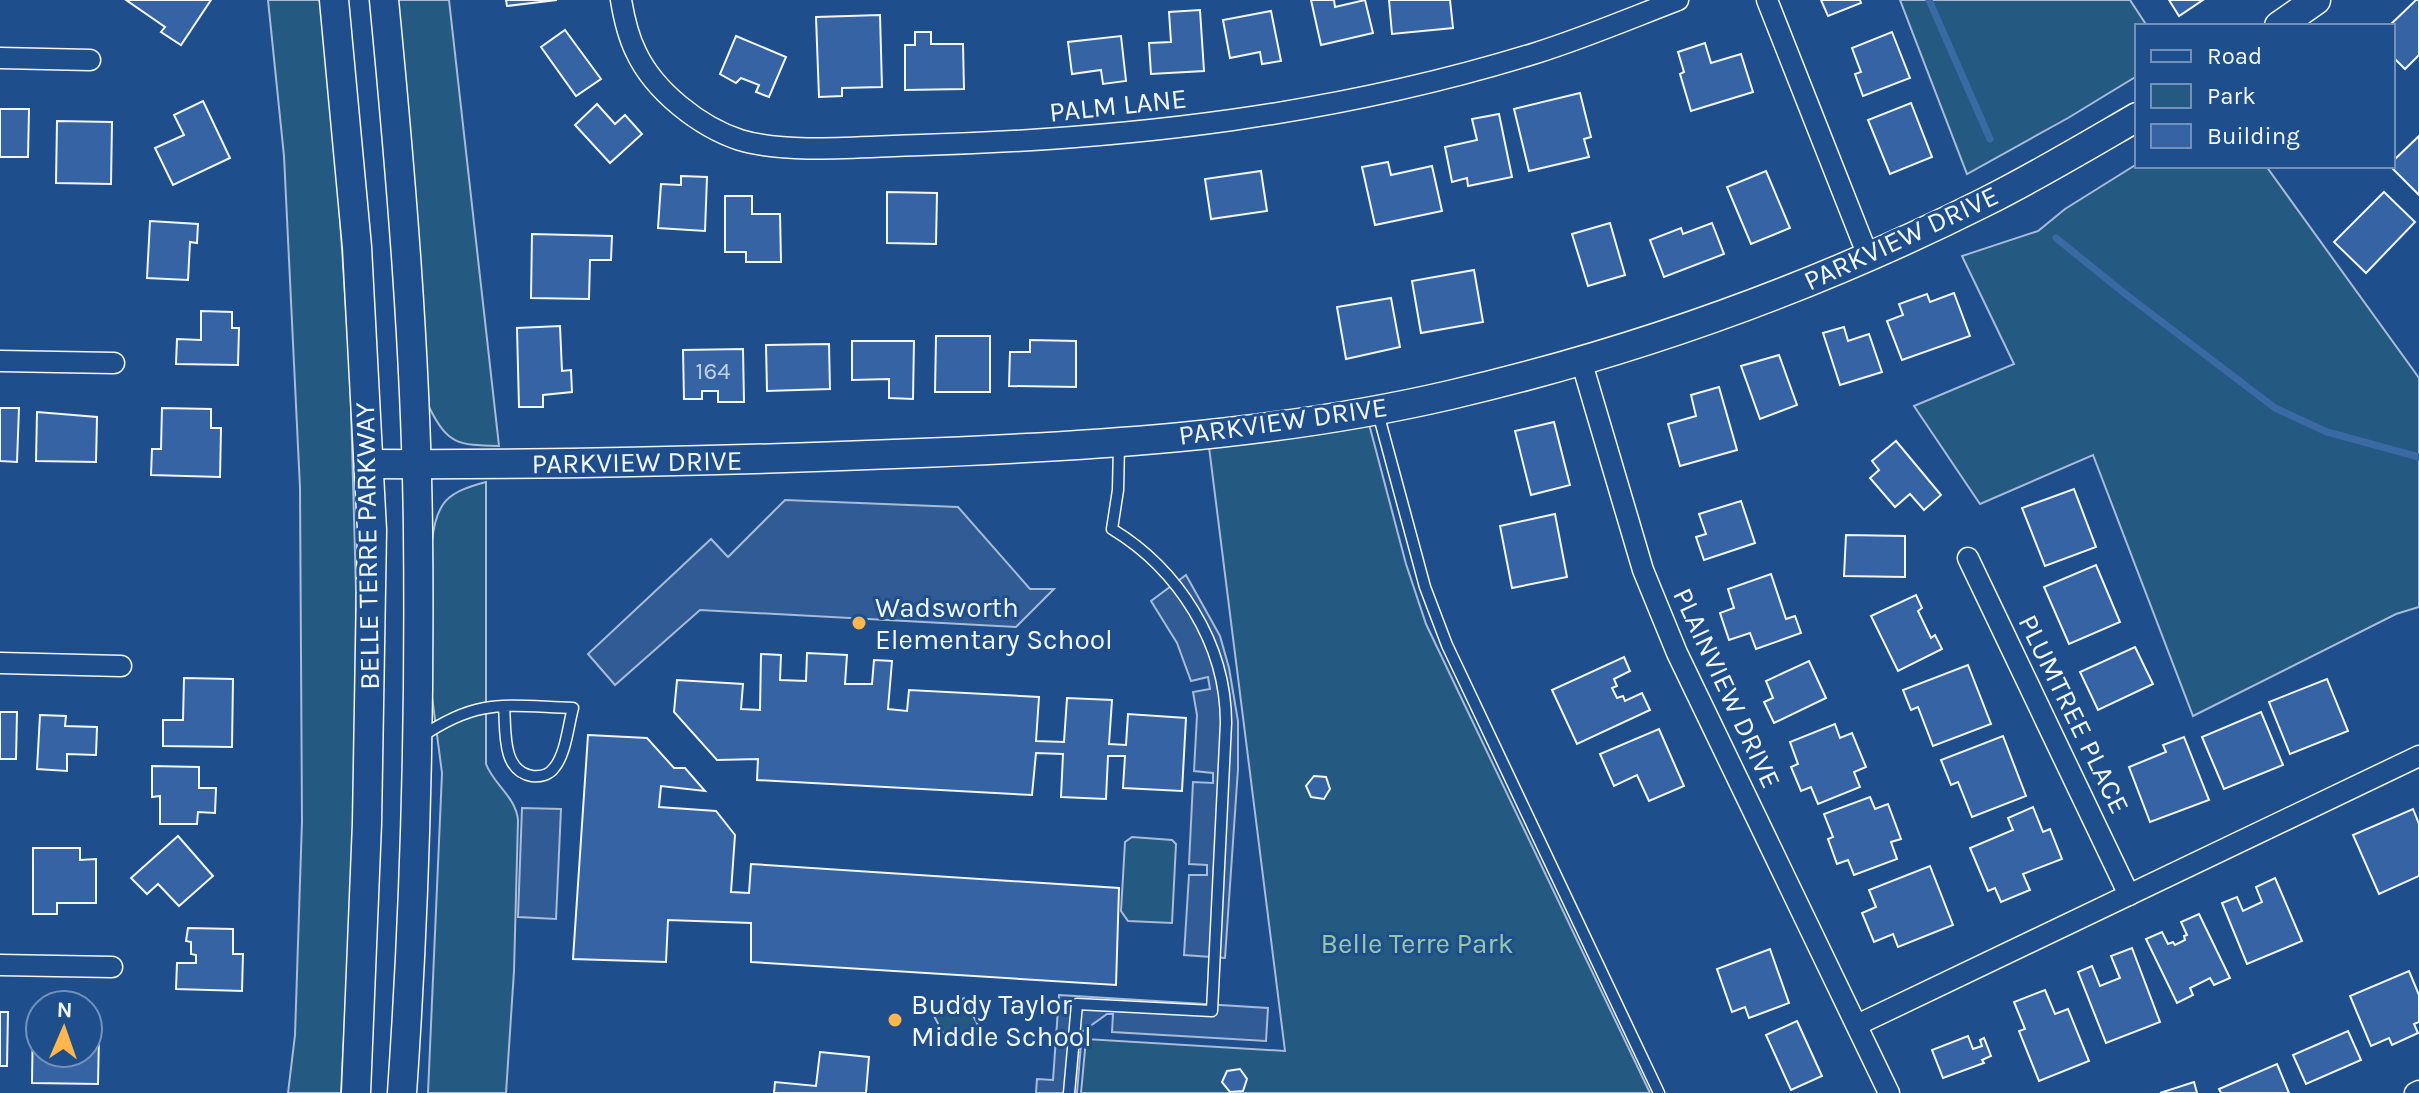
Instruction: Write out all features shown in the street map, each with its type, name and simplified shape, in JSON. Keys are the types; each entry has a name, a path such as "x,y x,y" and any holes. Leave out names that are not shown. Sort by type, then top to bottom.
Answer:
{"main road":[{"name":"BELLE TERRE PARKWAY","path":"334,0 356,232 371,464 367,823 356,1093"},
{"name":"BELLE TERRE PARKWAY","path":"384,0 408,290 416,464 416,849 402,1093"},
{"path":"2282,24 2310,2"},
{"name":"PARKVIEW DRIVE","path":"371,464 748,460 990,450 1218,432 1377,409 1448,395 1581,360 1746,306 1868,256 1985,202 2135,118"}],"street":[{"name":"PALM LANE","path":"621,0 637,55 656,82 687,110 707,124 742,140 806,147 1034,141 1180,128 1274,115 1398,89 1522,57 1678,0"},
{"path":"1767,0 1868,256"},
{"path":"0,58 90,60"},
{"name":"PLAINVIEW DRIVE","path":"1581,360 1643,570 1671,639 1889,1093"},
{"path":"0,361 114,363"},
{"name":"PLUMTREE PLACE","path":"1968,558 2129,895"},
{"path":"0,663 121,666"},
{"path":"1857,1025 2419,756"},
{"path":"0,965 112,967"}],"lane":[{"path":"1377,409 1422,576 1441,631 1659,1093"},
{"path":"1069,1093 1077,1004 1212,1011 1226,723 1219,672 1202,627 1165,570 1139,545 1112,529 1118,490 1119,442"},
{"path":"417,740 465,712 488,706 504,706 573,708 557,765 552,771 540,776 521,772 512,761 506,744 504,706"}],"green space":[{"path":"268,0 321,0 338,188 350,371 356,591 355,823 341,1093 288,1093 295,1035 302,821 300,488 284,156"},
{"path":"396,0 449,0 499,446 473,445 456,440 442,429 429,407"},
{"path":"1900,0 2130,0 2146,24 2135,24 2135,77 1967,174"},
{"path":"2135,165 2135,168 2267,168 2419,378 2419,607 2396,614 2193,716 2093,455 1980,504 1914,406 2014,364 1962,256 2038,231 2065,209"},
{"name":"Belle Terre Park","path":"1369,424 1406,564 1426,624 1650,1093 1081,1093 1086,1039 1285,1051 1209,447"},
{"path":"486,482 486,764 513,804 518,820 514,971 506,1093 428,1093 442,773 431,689 432,542 437,517 446,500 462,490"},
{"path":"1132,837 1172,840 1176,844 1172,923 1128,921 1121,911 1125,842"},
{"path":"964,998 979,1027 948,1043 933,1014"}],"shaded area":[{"path":"785,500 958,507 1030,589 1054,589 1016,627 700,610 615,685 588,654 711,539 728,557"},
{"path":"1186,575 1220,636 1238,721 1238,769 1225,958 1184,955 1189,875 1207,875 1207,865 1189,864 1193,782 1213,783 1213,773 1194,771 1197,715 1193,692 1210,689 1208,677 1191,681 1177,643 1151,601"},
{"path":"522,808 561,809 556,919 518,917"},
{"path":"1059,995 1268,1008 1266,1041 1112,1032 1113,1014 1107,1014 1082,1032 1077,1093 1036,1093 1037,1079 1053,1080"}],"building":[{"path":"126,0 211,0 181,45 161,32 165,27"},
{"path":"506,0 557,0 507,6"},
{"path":"1311,0 1334,0 1335,7 1365,0 1373,33 1321,45"},
{"path":"1389,0 1450,0 1453,28 1392,34"},
{"path":"1821,0 1860,0 1861,3 1828,16"},
{"path":"2169,0 2203,0 2179,16"},
{"path":"2419,0 2419,55 2405,69 2395,59 2395,24 2391,24"},
{"path":"1200,10 1204,71 1151,74 1149,43 1171,42 1169,12"},
{"path":"1271,11 1281,61 1262,64 1260,52 1230,58 1223,20"},
{"path":"880,15 882,87 842,88 842,96 819,97 816,17"},
{"path":"565,30 601,79 576,96 541,47"},
{"path":"915,32 931,32 931,44 963,44 964,89 905,90 905,45 915,45"},
{"path":"1892,32 1910,78 1863,96 1855,74 1861,72 1852,48"},
{"path":"736,36 786,57 769,97 756,92 759,85 741,78 736,83 720,74"},
{"path":"1121,36 1126,81 1103,84 1101,70 1072,74 1068,42"},
{"path":"1705,43 1711,63 1741,54 1753,92 1691,111 1680,74 1684,72 1678,52"},
{"path":"1580,93 1591,137 1584,139 1589,157 1529,171 1514,109"},
{"path":"203,101 230,158 173,185 155,148 184,135 174,115"},
{"path":"1911,103 1932,157 1890,174 1868,120"},
{"path":"597,104 615,124 625,115 642,134 610,163 575,125"},
{"path":"0,109 29,109 28,157 0,157"},
{"path":"1499,114 1512,177 1468,186 1467,178 1452,182 1445,147 1477,140 1472,119"},
{"path":"57,121 112,122 111,184 56,183"},
{"path":"2419,136 2419,195 2392,168 2395,168 2395,159"},
{"path":"1388,162 1391,175 1432,166 1442,211 1375,225 1362,167"},
{"path":"1261,171 1267,211 1211,219 1205,179"},
{"path":"1766,171 1790,228 1751,244 1727,187"},
{"path":"681,176 707,177 705,231 658,228 661,184 681,185"},
{"path":"887,192 937,193 936,244 887,243"},
{"path":"2384,192 2415,222 2366,273 2334,242"},
{"path":"725,196 752,196 752,214 780,214 781,262 746,262 746,252 725,252"},
{"path":"150,221 198,224 197,243 190,242 188,280 147,278"},
{"path":"1610,223 1625,275 1588,286 1572,234"},
{"path":"1712,223 1724,254 1664,277 1650,240 1681,228 1683,234"},
{"path":"532,234 612,236 611,260 590,260 589,299 531,298"},
{"path":"1474,270 1483,322 1421,333 1412,281"},
{"path":"1954,293 1970,336 1902,360 1887,321 1903,315 1899,304 1927,294 1930,302"},
{"path":"1391,298 1400,347 1346,359 1337,307"},
{"path":"201,311 232,312 232,328 239,328 238,365 176,364 177,339 201,340"},
{"path":"560,326 562,371 571,370 572,392 543,395 543,407 519,407 517,328"},
{"path":"1844,327 1848,341 1869,334 1882,372 1840,385 1823,333"},
{"path":"936,336 990,336 990,392 935,392"},
{"path":"1030,340 1076,341 1076,387 1009,386 1010,352 1030,352"},
{"path":"852,341 914,341 913,399 889,398 889,379 852,380"},
{"path":"829,344 830,389 767,391 766,345"},
{"path":"743,349 744,402 718,402 718,391 702,391 702,399 684,399 683,350"},
{"path":"1779,355 1797,405 1760,419 1741,366"},
{"path":"1719,387 1737,450 1680,466 1668,424 1696,416 1691,395"},
{"path":"0,408 19,408 17,462 0,461"},
{"path":"162,408 211,409 211,428 221,428 220,477 151,475 152,449 161,449"},
{"path":"37,412 97,417 96,462 36,461"},
{"path":"1554,422 1570,485 1531,495 1515,431"},
{"path":"1896,441 1941,495 1924,510 1910,494 1895,507 1870,478 1879,470 1872,461"},
{"path":"2074,489 2096,547 2045,566 2022,508"},
{"path":"1741,501 1755,543 1704,560 1696,537 1706,534 1699,514"},
{"path":"1555,514 1567,577 1512,588 1500,526"},
{"path":"1846,535 1905,536 1905,577 1844,576"},
{"path":"2096,565 2120,622 2069,644 2044,587"},
{"path":"1771,574 1786,619 1795,616 1801,633 1756,649 1750,633 1729,640 1720,613 1734,608 1728,589"},
{"path":"1916,595 1922,608 1918,611 1931,638 1935,635 1942,649 1898,671 1871,616"},
{"path":"2135,647 2153,684 2098,710 2080,672"},
{"path":"807,653 847,655 845,684 872,684 874,660 892,661 888,709 907,711 909,690 1039,697 1036,741 1064,742 1067,698 1112,700 1109,744 1126,745 1128,714 1186,718 1182,791 1123,788 1125,756 1108,756 1106,799 1061,797 1063,754 1036,753 1032,795 757,780 758,759 717,760 674,712 677,680 743,684 741,709 760,710 761,654 781,655 780,680 806,681"},
{"path":"1624,657 1630,671 1614,679 1617,686 1612,688 1617,698 1623,696 1625,701 1642,693 1650,710 1577,744 1552,690"},
{"path":"1809,661 1826,698 1774,723 1764,702 1773,698 1766,681"},
{"path":"1968,665 1991,724 1933,746 1918,707 1911,710 1903,690"},
{"path":"184,678 233,679 232,747 163,746 163,720 183,720"},
{"path":"2327,679 2348,731 2290,754 2269,702"},
{"path":"0,712 17,712 16,759 0,759"},
{"path":"2261,712 2283,765 2224,789 2202,737"},
{"path":"40,715 66,716 65,726 97,727 96,755 67,754 67,771 37,769"},
{"path":"1835,724 1840,738 1852,733 1866,767 1854,772 1860,787 1818,804 1811,787 1801,791 1791,767 1798,764 1790,742"},
{"path":"1659,729 1684,786 1649,801 1637,775 1614,786 1600,754"},
{"path":"588,735 647,738 674,768 685,768 705,791 661,786 659,807 716,811 735,835 731,892 749,893 751,864 1119,888 1116,985 751,962 751,923 668,920 666,962 573,959"},
{"path":"2003,736 2026,796 1972,817 1958,782 1951,785 1941,760"},
{"path":"2184,737 2209,800 2150,822 2129,767 2166,752 2163,745"},
{"path":"152,766 199,767 199,788 216,788 215,813 198,812 197,824 160,824 160,796 152,797"},
{"path":"1314,776 1326,777 1330,789 1324,799 1311,797 1306,786"},
{"path":"1870,797 1875,809 1888,804 1901,839 1891,842 1897,859 1854,875 1848,860 1837,864 1828,839 1833,837 1824,814"},
{"path":"2033,807 2043,832 2050,829 2062,859 2023,874 2030,890 2001,902 1995,888 1988,891 1970,848 2013,830 2008,818"},
{"path":"2413,809 2419,824 2419,876 2379,894 2353,835"},
{"path":"178,836 213,876 179,906 158,884 147,894 131,878"},
{"path":"33,848 80,848 80,860 96,859 96,903 57,903 57,914 33,914"},
{"path":"1930,866 1953,925 1898,947 1893,934 1874,942 1862,913 1876,907 1869,890"},
{"path":"2275,878 2302,941 2247,964 2222,903 2237,897 2243,911 2262,902 2256,887"},
{"path":"2199,914 2230,978 2214,985 2210,978 2190,988 2193,995 2177,1003 2146,939 2162,932 2168,944 2173,942 2175,945 2185,940 2184,936 2187,935 2181,922"},
{"path":"188,928 233,929 233,954 243,954 242,991 176,989 177,963 196,963 196,955 191,954 191,942 186,941"},
{"path":"2132,948 2160,1022 2106,1043 2078,972 2092,966 2100,986 2120,978 2111,956"},
{"path":"1770,949 1789,1003 1749,1018 1745,1007 1732,1012 1717,969"},
{"path":"2409,971 2419,995 2419,1022 2414,1024 2418,1033 2392,1045 2389,1038 2371,1046 2350,996"},
{"path":"2045,990 2055,1014 2068,1009 2089,1061 2039,1081 2019,1031 2025,1029 2014,1002"},
{"path":"0,1012 8,1012 7,1066 0,1066"},
{"path":"1797,1021 1822,1076 1791,1090 1766,1035"},
{"path":"2348,1031 2361,1060 2306,1084 2293,1055"},
{"path":"1968,1036 1973,1049 1982,1046 1980,1040 1984,1038 1991,1056 1982,1060 1984,1063 1943,1078 1932,1050"},
{"path":"820,1052 869,1057 866,1093 774,1093 775,1082 816,1086"},
{"path":"2277,1064 2289,1093 2221,1093 2219,1089"},
{"path":"32,1069 98,1069 98,1084 32,1083"},
{"path":"1240,1069 1247,1079 1243,1091 1230,1092 1222,1082 1227,1071"},
{"path":"2194,1082 2197,1093 2160,1093"}],"waterway":[{"path":"1929,0 1990,139"},
{"path":"2056,238 2275,408 2327,432 2419,457"}],"place":[{"name":"Wadsworth Elementary School","path":"859,623"},
{"name":"Buddy Taylor Middle School","path":"895,1020"}]}
